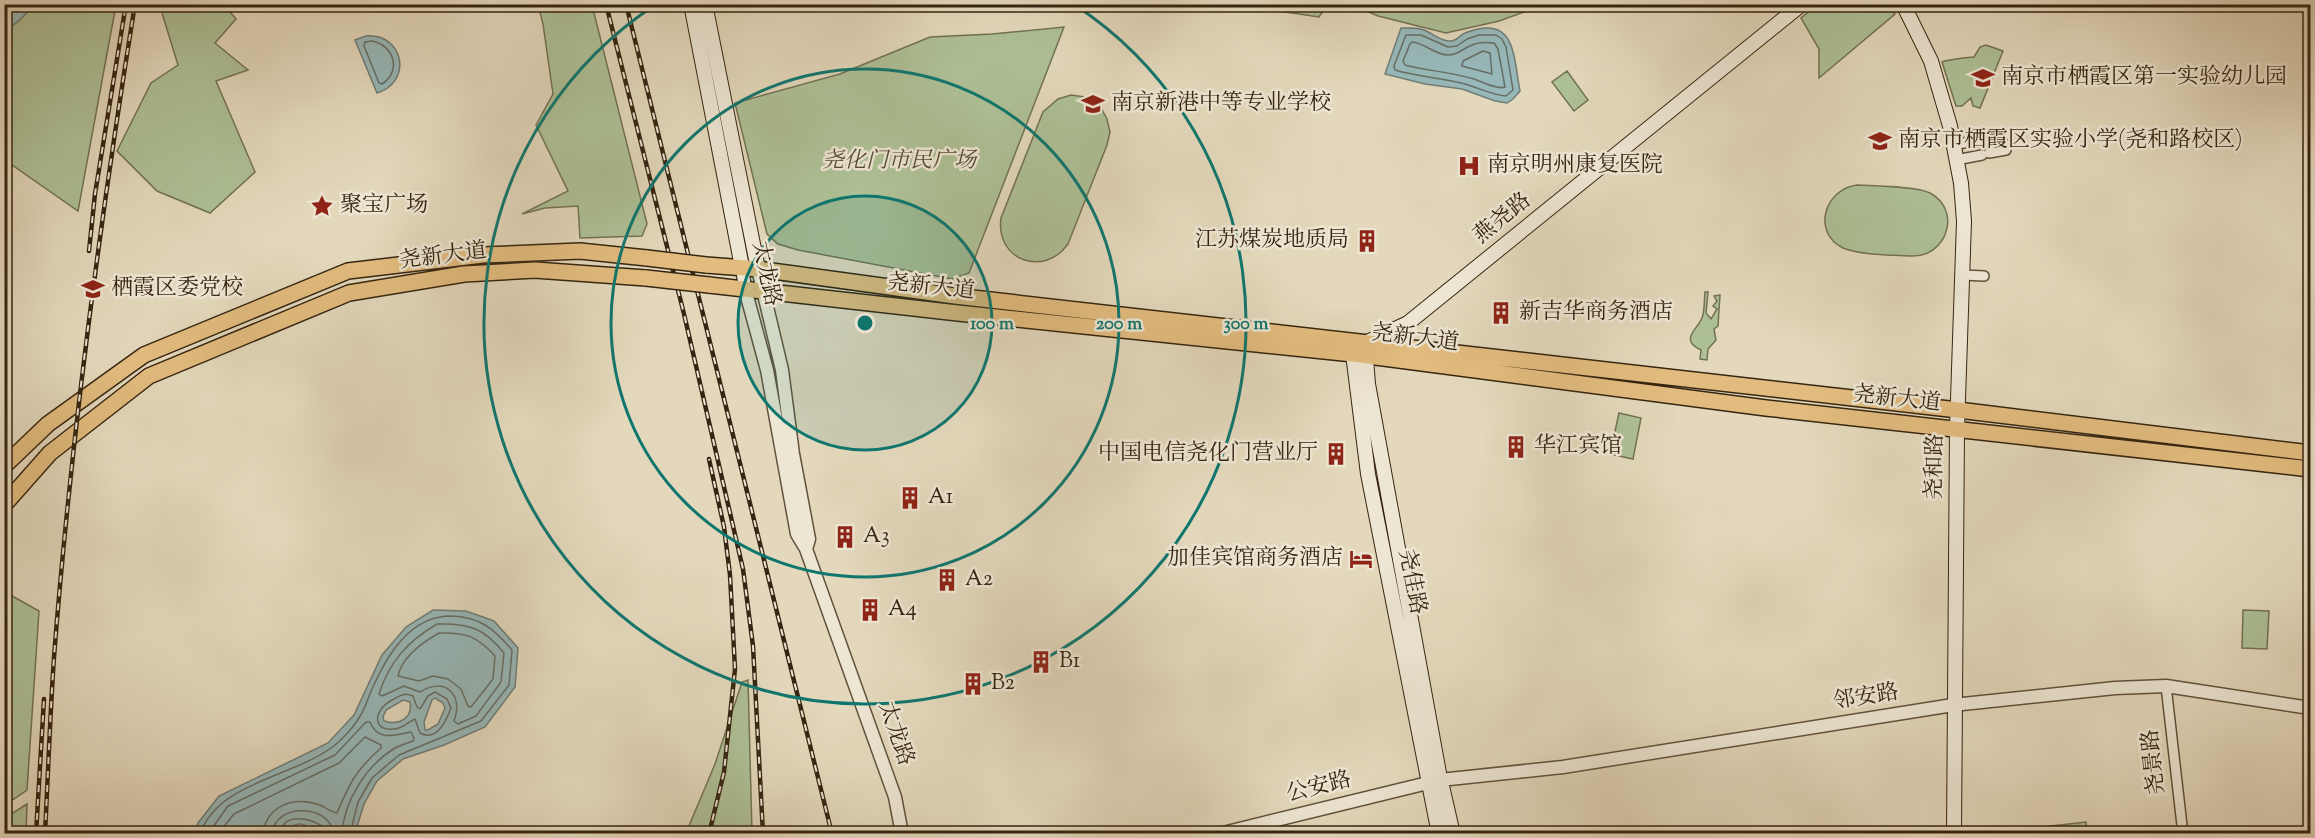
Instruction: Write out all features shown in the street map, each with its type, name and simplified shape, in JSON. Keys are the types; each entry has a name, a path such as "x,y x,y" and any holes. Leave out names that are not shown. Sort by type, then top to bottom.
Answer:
{"main road":[{"name":"太龙路","path":"691,4 742,267"},
{"name":"太龙路","path":"705,4 758,269"},
{"name":"燕尧路","path":"1362,349 1408,323 1802,4"},
{"name":"尧和路","path":"1903,4 1931,61 1953,145 1964,221 1957,429 1953,705 1954,834"},
{"name":"尧新大道","path":"4,466 48,424 144,356 348,271 483,255 580,251 758,269 1362,349 1766,408 2310,470"},
{"name":"尧新大道","path":"4,505 50,453 149,376 349,293 464,274 536,270 1362,349 1958,410 2310,453"},
{"name":"尧佳路","path":"1362,349 1368,474 1435,781 1453,834"},
{"name":"尧佳路","path":"1435,781 1439,834"}],"street":[{"path":"1953,145 2004,136"},
{"path":"1956,160 2006,150"},
{"name":"太龙路","path":"742,267 745,289 767,370 797,534 806,549 895,797 902,834"},
{"name":"太龙路","path":"758,269 782,370 793,454 809,539 806,549"},
{"path":"1963,275 1984,276"},
{"name":"邻安路","path":"1435,781 1563,767 1953,705 2132,687 2166,686 2310,708"},
{"name":"尧景路","path":"2166,686 2182,834"},
{"name":"公安路","path":"1219,834 1435,781"}],"green space":[{"path":"165,4 238,5 231,13 236,19 215,43 248,70 216,81 255,172 210,213 157,191 117,151 151,83 178,65 162,13"},
{"path":"1230,4 1327,4 1327,5 1319,17"},
{"path":"1543,4 1499,21 1446,33 1378,16 1353,5"},
{"path":"1818,4 1889,5 1895,14 1819,78 1819,49 1801,18"},
{"path":"5,5 116,5 78,211 5,160"},
{"path":"538,5 592,5 647,224 642,236 580,238 578,206 545,208 522,214 568,191 536,125 553,94"},
{"name":"尧化门市民广场","path":"1064,27 969,273 952,279 798,250 778,244 767,234 735,103 840,74 930,37"},
{"path":"1986,45 2003,51 1980,108 1973,106 1971,98 1962,106 1956,106 1942,62 1974,57 1980,47"},
{"path":"1567,71 1588,100 1574,111 1552,82"},
{"path":"1071,95 1085,97 1101,108 1110,132 1107,145 1068,244 1058,254 1047,260 1035,262 1023,259 1013,254 1006,245 1001,233 1001,218 1043,112 1058,99"},
{"path":"1857,185 1905,188 1930,193 1940,201 1946,211 1948,221 1941,242 1933,250 1923,255 1911,256 1867,253 1843,248 1833,241 1827,232 1826,212 1830,202 1837,194"},
{"path":"1705,292 1708,292 1706,313 1711,319 1717,309 1713,306 1717,301 1714,296 1720,295 1718,326 1714,329 1716,340 1708,349 1707,360 1700,359 1701,350 1690,339 1702,318"},
{"path":"1619,413 1641,418 1633,459 1610,454"},
{"path":"5,592 39,611 27,790 5,805"},
{"path":"2243,610 2269,611 2267,649 2242,648"},
{"path":"748,680 752,833 686,833 715,764 742,682"},
{"path":"27,804 26,833 5,833 5,818"},
{"path":"2086,822 2087,833 2033,833 2033,828"}],"water":[{"path":"5,4 32,5 20,19 5,29"},
{"path":"1401,28 1422,29 1442,40 1449,41 1482,28 1494,29 1503,33 1513,52 1520,91 1507,103 1462,89 1425,84 1385,74"},
{"path":"366,36 379,37 389,42 396,50 399,59 396,79 377,93 355,40"},
{"path":"433,610 466,611 494,621 518,648 515,687 485,727 444,745 403,759 377,781 364,804 355,833 326,834 300,824 290,827 283,833 194,833 198,823 219,796 328,743 354,715 382,655 406,627","holes":["435,698 443,703 445,708 438,724 425,730 424,722 432,700","403,700 410,702 407,716 400,721 384,721 386,710"]}],"railway":[{"path":"89,251 95,194 126,4"},
{"path":"45,834 54,657 69,493 98,248 135,4"},
{"path":"606,4 684,314 743,569 753,646 763,834"},
{"path":"626,4 832,834"},
{"path":"709,459 724,527 730,575 735,669 724,772 709,834"},
{"path":"36,834 44,699"}],"place":[{"name":"南京市栖霞区第一实验幼儿园","path":"1983,78"},
{"name":"南京新港中等专业学校","path":"1093,104"},
{"name":"南京市栖霞区实验小学(尧和路校区)","path":"1880,141"},
{"name":"南京明州康复医院","path":"1469,166"},
{"name":"聚宝广场","path":"322,206"},
{"name":"江苏煤炭地质局","path":"1367,241"},
{"name":"栖霞区委党校","path":"93,289"},
{"name":"新吉华商务酒店","path":"1501,313"},
{"name":"华江宾馆","path":"1516,447"},
{"name":"中国电信尧化门营业厅","path":"1336,454"},
{"name":"A1","path":"910,498"},
{"name":"A3","path":"845,537"},
{"name":"加佳宾馆商务酒店","path":"1361,559"},
{"name":"A2","path":"947,580"},
{"name":"A4","path":"870,610"},
{"name":"B1","path":"1041,662"},
{"name":"B2","path":"973,684"}]}
